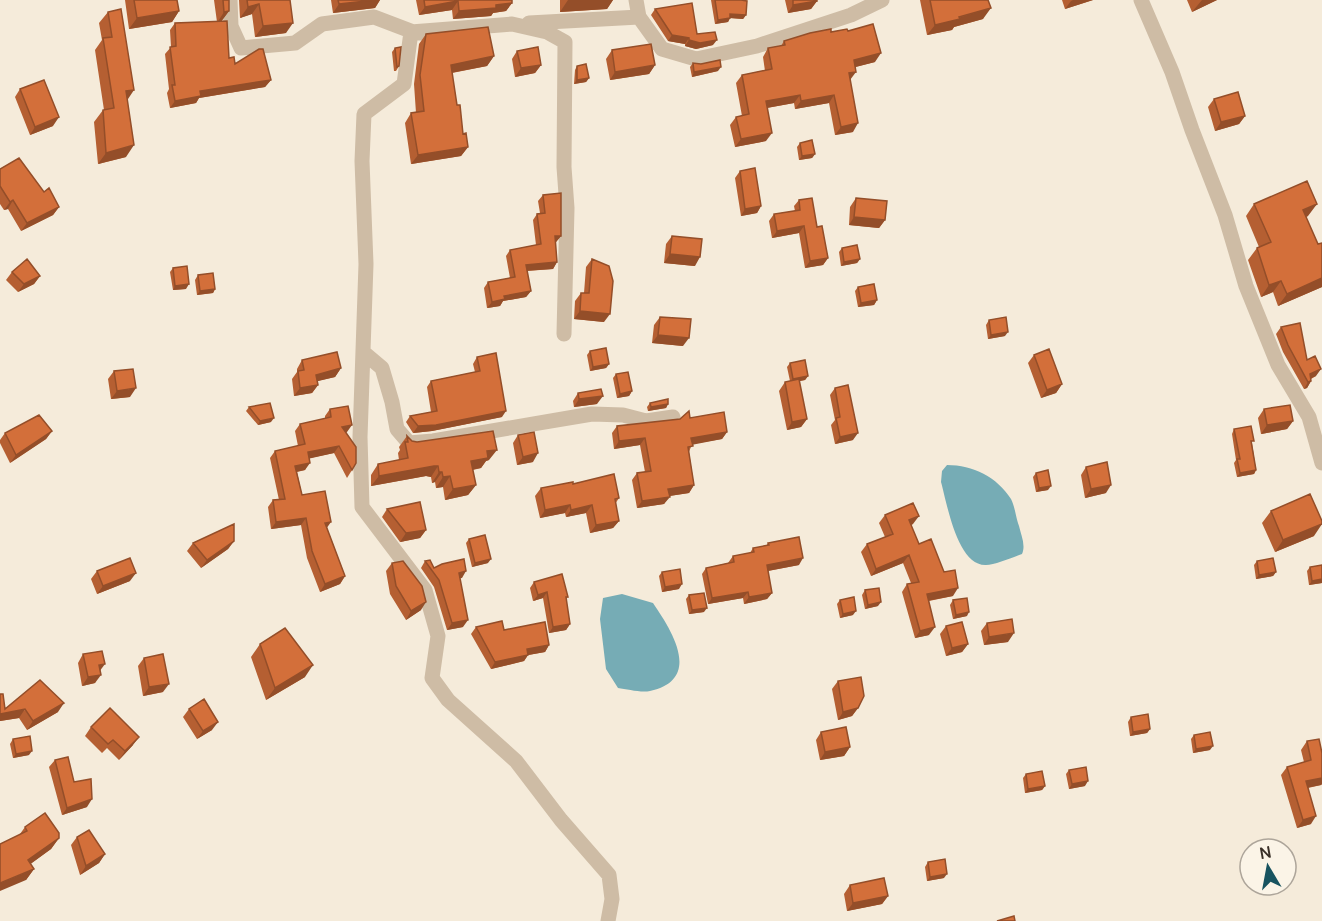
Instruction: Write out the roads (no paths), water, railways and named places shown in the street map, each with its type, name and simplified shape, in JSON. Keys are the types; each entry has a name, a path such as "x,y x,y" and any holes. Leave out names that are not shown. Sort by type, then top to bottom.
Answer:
{"street":[{"path":"230,0 231,26 242,48 295,43 322,24 374,17 416,33 459,28 639,17"},
{"path":"636,0 639,17 662,50 696,59 768,42 851,15 882,0"},
{"path":"1141,0 1172,72 1225,215 1246,286 1278,365 1309,417 1322,463"},
{"path":"564,334 567,208 564,167 565,42 546,33 512,24 411,32 404,84 364,114 362,161 366,264 360,437 362,507 425,590 438,636 432,678 448,700 516,761 609,875 612,899 608,921"},
{"path":"363,352 382,368 398,429 409,443 592,414 623,415 646,422 673,417"}],"water":[{"path":"947,465 966,467 984,474 1005,491 1011,499 1022,536 1022,554 986,565 976,563 968,555 955,532 941,482 942,471"},
{"path":"622,594 653,603 668,627 678,653 679,665 676,676 666,685 650,691 618,688 606,669 600,619 603,598"}]}
